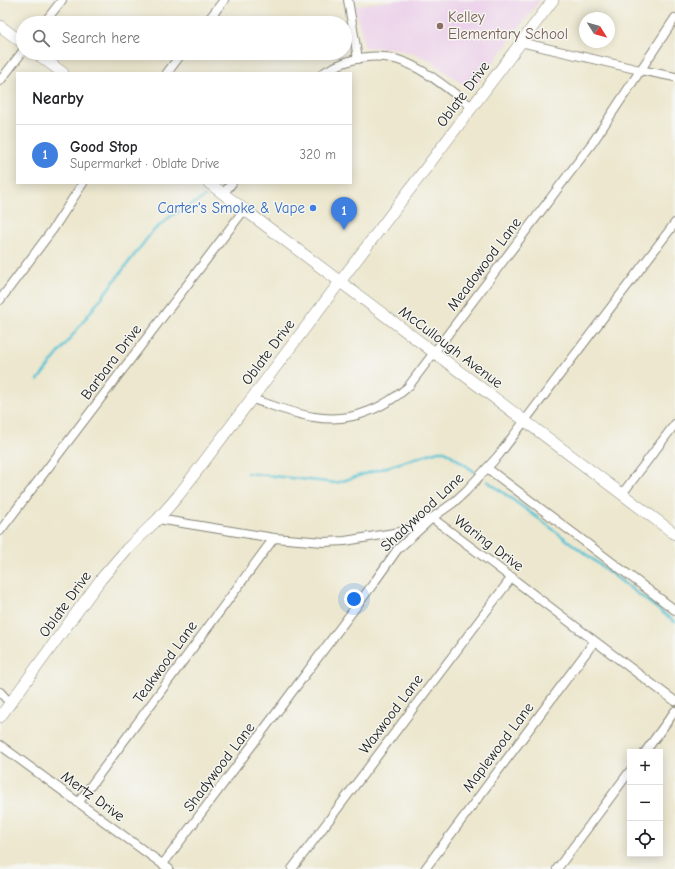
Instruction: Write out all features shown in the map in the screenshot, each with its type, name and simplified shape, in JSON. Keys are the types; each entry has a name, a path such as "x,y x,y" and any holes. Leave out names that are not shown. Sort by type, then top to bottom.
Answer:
{"street":[{"path":"49,16 62,0"},
{"path":"211,16 224,0"},
{"path":"348,0 351,16"},
{"name":"Oblate Drive","path":"0,717 101,579 127,549 158,519 178,496 553,0"},
{"name":"Meadowood Lane","path":"252,399 314,417 336,418 359,415 380,407 399,394 415,379 593,142 675,18"},
{"path":"352,24 358,59"},
{"path":"0,26 16,38"},
{"path":"520,42 640,70 675,76"},
{"path":"325,72 342,63 358,59 376,56 397,59 429,74 472,107"},
{"path":"0,81 16,60"},
{"path":"45,60 62,72"},
{"path":"168,72 177,60"},
{"path":"0,300 53,230 82,184"},
{"name":"McCullough Avenue","path":"210,184 675,534"},
{"path":"223,194 231,184"},
{"name":"Barbara Drive","path":"0,531 244,210"},
{"name":"Shadywood Lane","path":"166,867 397,550 432,518 453,503 466,491 498,456 675,223"},
{"path":"622,494 675,424"},
{"path":"487,468 675,610"},
{"name":"Waring Drive","path":"158,519 274,538 324,542 400,532 432,518 512,577 594,642 675,701"},
{"name":"Teakwood Lane","path":"78,803 274,538"},
{"name":"Waxwood Lane","path":"292,869 512,577"},
{"name":"Maplewood Lane","path":"425,869 594,642"},
{"path":"0,692 11,704"},
{"path":"646,749 675,711"},
{"name":"Mertz Drive","path":"0,745 166,867"},
{"path":"557,869 627,776"}],"shaded area":[{"name":"Kelley Elementary School","path":"394,0 540,0 472,91 430,60 415,54 392,48 365,47 355,6"}],"waterway":[{"path":"38,380 152,232 171,216 205,197"},
{"path":"247,473 336,483 438,451 445,451 475,472"},
{"path":"487,481 675,622"}],"place":[{"name":"Kelley Elementary School","path":"440,26"},
{"name":"Carter's Smoke & Vape","path":"313,208"},
{"name":"Good Stop","path":"344,230"}]}
